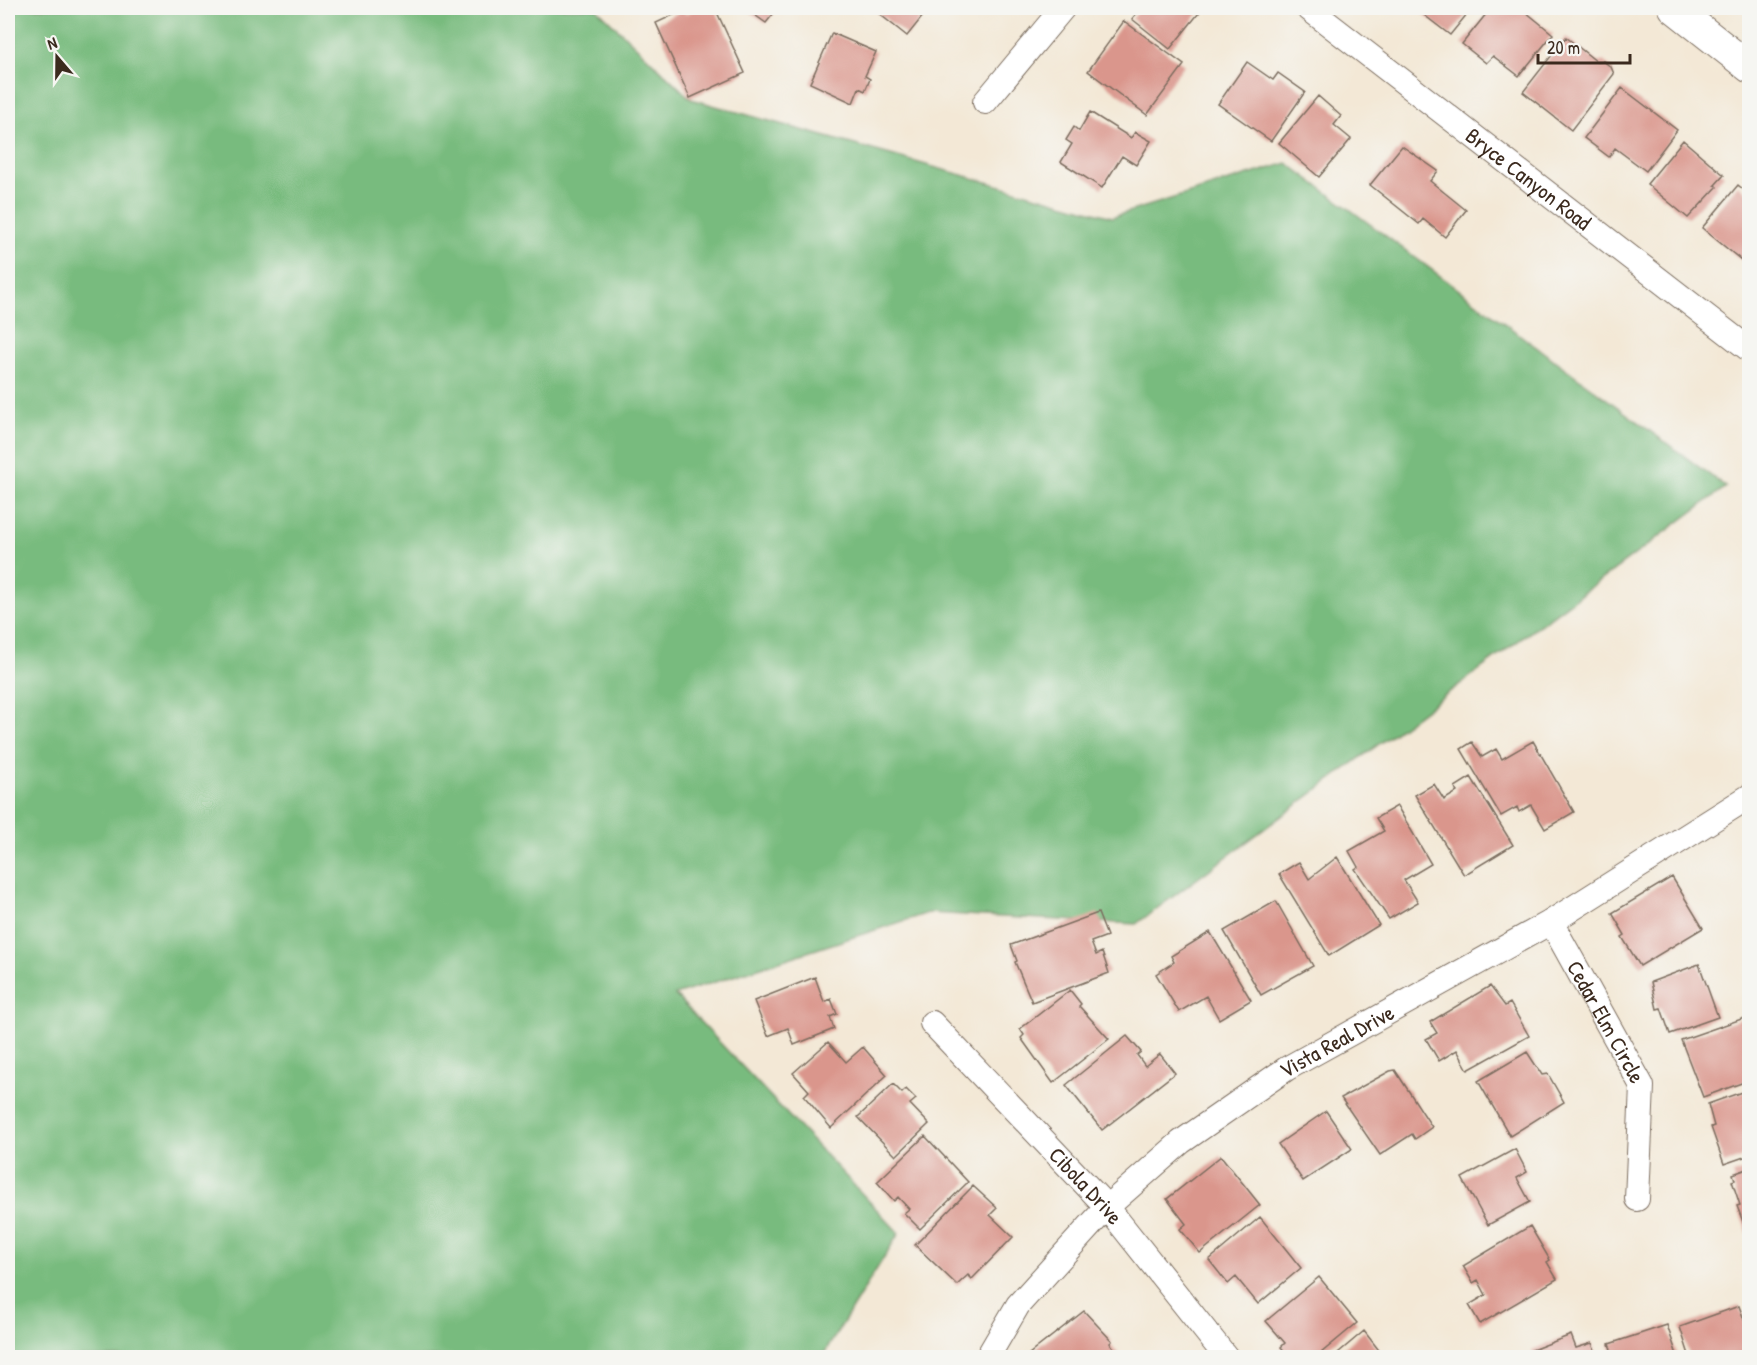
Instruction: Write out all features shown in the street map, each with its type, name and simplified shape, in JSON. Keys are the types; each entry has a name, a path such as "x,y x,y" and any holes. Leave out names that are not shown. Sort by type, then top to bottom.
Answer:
{"street":[{"path":"985,102 1064,8"},
{"name":"Bryce Canyon Road","path":"1308,8 1749,350"},
{"path":"1674,8 1749,68"},
{"name":"Vista Real Drive","path":"987,1358 1018,1305 1107,1207 1181,1142 1286,1069 1551,922 1749,796"},
{"name":"Cedar Elm Circle","path":"1551,922 1642,1086 1637,1199"},
{"name":"Cibola Drive","path":"932,1023 1107,1207 1227,1358"}],"green space":[{"path":"8,8 596,8 691,99 1112,217 1287,163 1726,487 1136,924 928,913 675,995 899,1233 822,1357 8,1357"}],"building":[{"path":"698,8 715,8 745,73 690,98 656,23 684,10 685,14"},
{"path":"745,8 778,8 766,23"},
{"path":"872,8 922,8 927,11 907,36"},
{"path":"1141,8 1203,8 1170,49 1132,19"},
{"path":"1415,8 1472,8 1450,35"},
{"path":"1491,8 1521,8 1553,34 1519,76 1493,56 1486,63 1462,44"},
{"path":"1124,21 1184,65 1147,115 1088,71"},
{"path":"832,33 876,52 865,76 870,79 865,91 859,88 853,103 810,83"},
{"path":"1566,37 1597,62 1603,61 1611,67 1614,74 1571,130 1523,92"},
{"path":"1247,62 1273,80 1278,73 1305,92 1271,141 1218,104"},
{"path":"1622,88 1677,130 1646,171 1615,148 1609,157 1584,138"},
{"path":"1318,96 1341,116 1334,125 1351,139 1319,177 1279,143"},
{"path":"1090,112 1131,138 1135,132 1151,141 1136,165 1122,156 1102,188 1061,162 1072,144 1066,140 1074,127 1079,131"},
{"path":"1683,140 1724,175 1715,185 1717,187 1688,218 1647,184"},
{"path":"1402,146 1438,171 1430,181 1466,210 1445,237 1423,219 1419,224 1370,185"},
{"path":"1738,185 1750,195 1750,260 1746,264 1702,228"},
{"path":"1533,741 1574,812 1545,829 1531,805 1519,812 1517,807 1501,816 1461,749 1472,742 1482,757 1496,749 1502,759"},
{"path":"1471,777 1513,845 1464,875 1415,795 1434,784 1444,800 1457,792 1455,787"},
{"path":"1397,806 1431,864 1404,880 1418,902 1389,919 1355,869 1358,867 1349,851 1384,831 1376,818"},
{"path":"1337,857 1379,925 1329,956 1279,874 1299,862 1309,879"},
{"path":"1672,877 1703,928 1640,966 1622,937 1625,935 1612,913"},
{"path":"1276,901 1313,966 1261,995 1224,931"},
{"path":"1098,913 1107,936 1091,942 1096,955 1102,952 1109,973 1032,1002 1015,962 1017,961 1011,945"},
{"path":"1210,932 1251,1000 1219,1019 1206,996 1179,1012 1156,974 1174,962 1171,956"},
{"path":"1699,964 1718,1017 1670,1034 1661,1008 1657,1009 1651,982"},
{"path":"815,977 824,1002 831,999 837,1014 830,1017 834,1029 794,1045 788,1028 768,1036 754,1001"},
{"path":"1490,986 1505,1006 1510,1003 1529,1036 1468,1070 1457,1050 1439,1061 1426,1039 1437,1033 1430,1022"},
{"path":"1070,990 1081,1004 1079,1006 1109,1039 1053,1083 1021,1038 1024,1035 1020,1029"},
{"path":"1750,1016 1750,1080 1703,1097 1681,1040"},
{"path":"1127,1036 1141,1052 1137,1055 1145,1066 1160,1054 1175,1073 1102,1130 1066,1085"},
{"path":"828,1042 846,1062 863,1047 887,1075 831,1128 804,1096 809,1091 793,1073"},
{"path":"1527,1052 1542,1075 1548,1074 1564,1102 1510,1136 1478,1081"},
{"path":"1395,1070 1432,1127 1415,1139 1412,1134 1380,1155 1341,1098"},
{"path":"893,1084 902,1093 906,1089 916,1099 910,1104 929,1124 896,1156 858,1117"},
{"path":"1750,1089 1750,1155 1724,1164 1711,1127 1714,1126 1708,1104"},
{"path":"1326,1111 1352,1149 1303,1181 1278,1144"},
{"path":"925,1136 968,1182 920,1229 904,1213 909,1209 898,1197 894,1201 877,1182"},
{"path":"1515,1149 1527,1172 1517,1178 1530,1202 1488,1225 1462,1178"},
{"path":"1221,1156 1260,1205 1200,1253 1180,1229 1186,1224 1167,1199"},
{"path":"1750,1168 1750,1234 1748,1235 1737,1206 1740,1205 1732,1181 1735,1180 1733,1174"},
{"path":"973,1186 997,1208 990,1215 1013,1237 972,1279 968,1275 957,1285 915,1245"},
{"path":"1260,1217 1301,1268 1258,1304 1236,1277 1228,1284 1209,1260"},
{"path":"1530,1226 1550,1260 1547,1262 1557,1279 1480,1324 1469,1305 1486,1295 1478,1280 1473,1283 1463,1266"},
{"path":"1319,1277 1357,1323 1315,1358 1290,1358 1281,1347 1285,1343 1266,1321"},
{"path":"1739,1306 1750,1336 1750,1358 1690,1358 1680,1327"},
{"path":"1084,1311 1112,1341 1110,1343 1119,1355 1116,1358 1024,1358"},
{"path":"1667,1325 1678,1358 1614,1358 1609,1344"},
{"path":"1364,1331 1385,1358 1332,1358"},
{"path":"1571,1335 1576,1348 1592,1343 1597,1358 1534,1358 1532,1350"}]}
